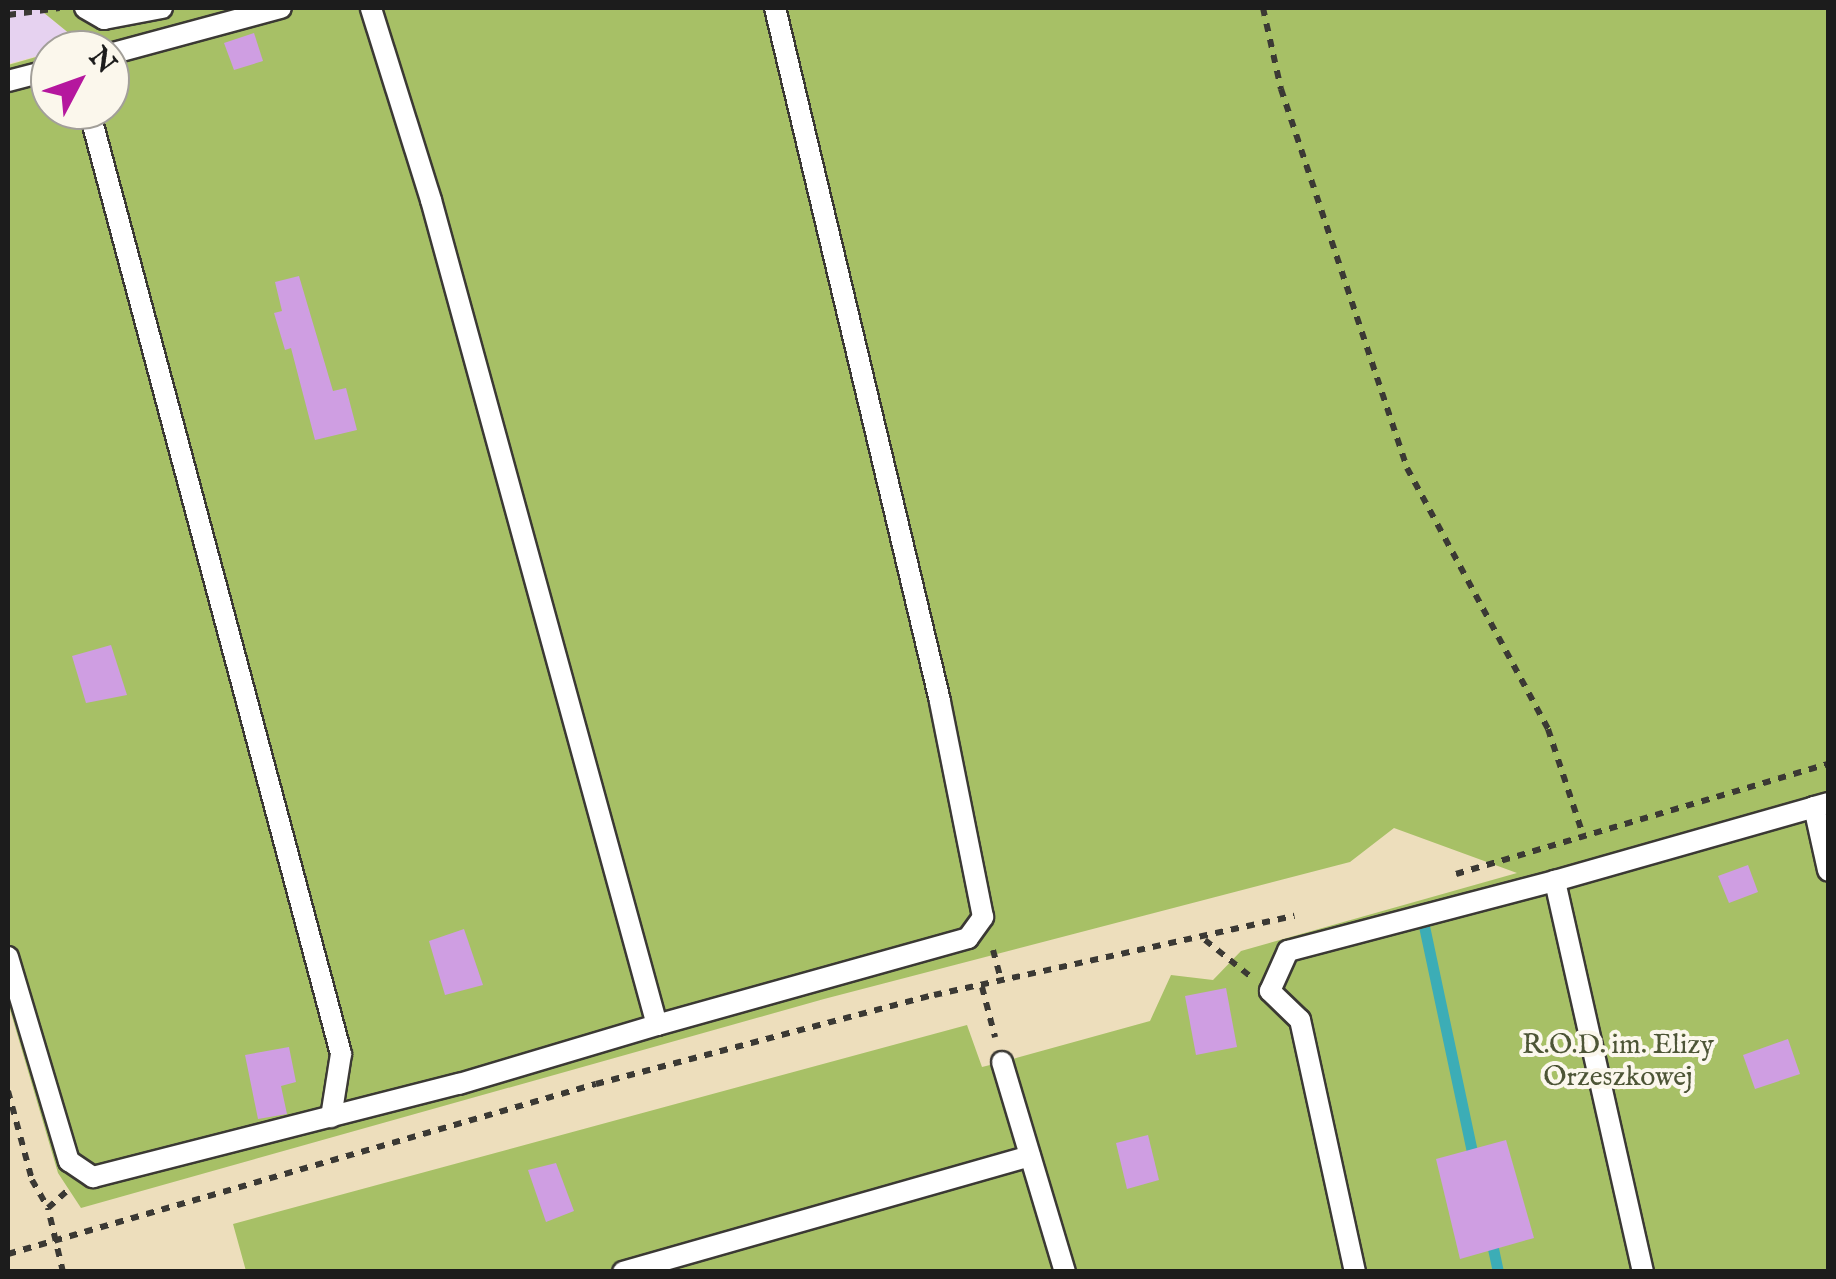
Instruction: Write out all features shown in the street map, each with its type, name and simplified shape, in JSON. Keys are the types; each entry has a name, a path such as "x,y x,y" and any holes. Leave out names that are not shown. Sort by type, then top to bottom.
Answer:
{"lane":[{"path":"84,8 104,19 162,8"},
{"path":"130,49 281,8"},
{"path":"371,8 431,200 658,1025"},
{"path":"8,957 75,1182 332,1117 968,938 983,918 984,896 776,8"},
{"path":"94,130 342,1054 332,1117"},
{"path":"1355,1272 1300,1020 1270,990 1288,950 1555,881 1821,805 1828,870"},
{"path":"1555,881 1643,1272"},
{"path":"1002,1062 1064,1272"},
{"path":"624,1272 1030,1156"}],"path":[{"path":"8,15 60,8"},
{"path":"1263,8 1280,89 1407,468 1548,729 1582,832"},
{"path":"1439,878 1582,832 1828,764"},
{"path":"8,1254 596,1084 982,987 1315,911"},
{"path":"1204,939 1231,961"},
{"path":"982,987 1002,1062"},
{"path":"8,1091 32,1180 48,1208 64,1272"},
{"path":"48,1208 75,1182"}],"shaded area":[{"path":"8,8 38,8 65,30 30,30 30,58 8,64"}],"green space":[{"name":"R.O.D. im. Elizy Orzeszkowej","path":"38,8 1828,8 1828,1271 246,1271 233,1224 967,1025 982,1067 1002,1062 1150,1021 1171,975 1213,980 1241,951 1517,873 1394,828 1350,862 824,999 81,1208 58,1173 8,1003 8,65 30,59 30,130 130,130 130,30 65,30"}],"building":[{"path":"254,33 263,61 234,70 224,43"},
{"path":"299,276 333,391 346,388 357,430 315,440 291,348 285,350 274,313 282,311 275,282"},
{"path":"111,645 127,695 86,703 72,656"},
{"path":"1748,865 1758,892 1729,903 1718,876"},
{"path":"464,929 483,985 445,995 429,941"},
{"path":"1226,988 1237,1047 1196,1055 1185,996"},
{"path":"1788,1039 1800,1074 1755,1089 1743,1055"},
{"path":"289,1047 296,1082 281,1086 287,1114 258,1119 245,1055"},
{"path":"1148,1135 1159,1180 1127,1189 1116,1143"},
{"path":"1506,1140 1534,1238 1460,1259 1436,1159"},
{"path":"556,1163 574,1211 546,1222 528,1170"}],"waterway":[{"path":"1424,926 1474,1162"},
{"path":"1491,1239 1498,1272"}]}
